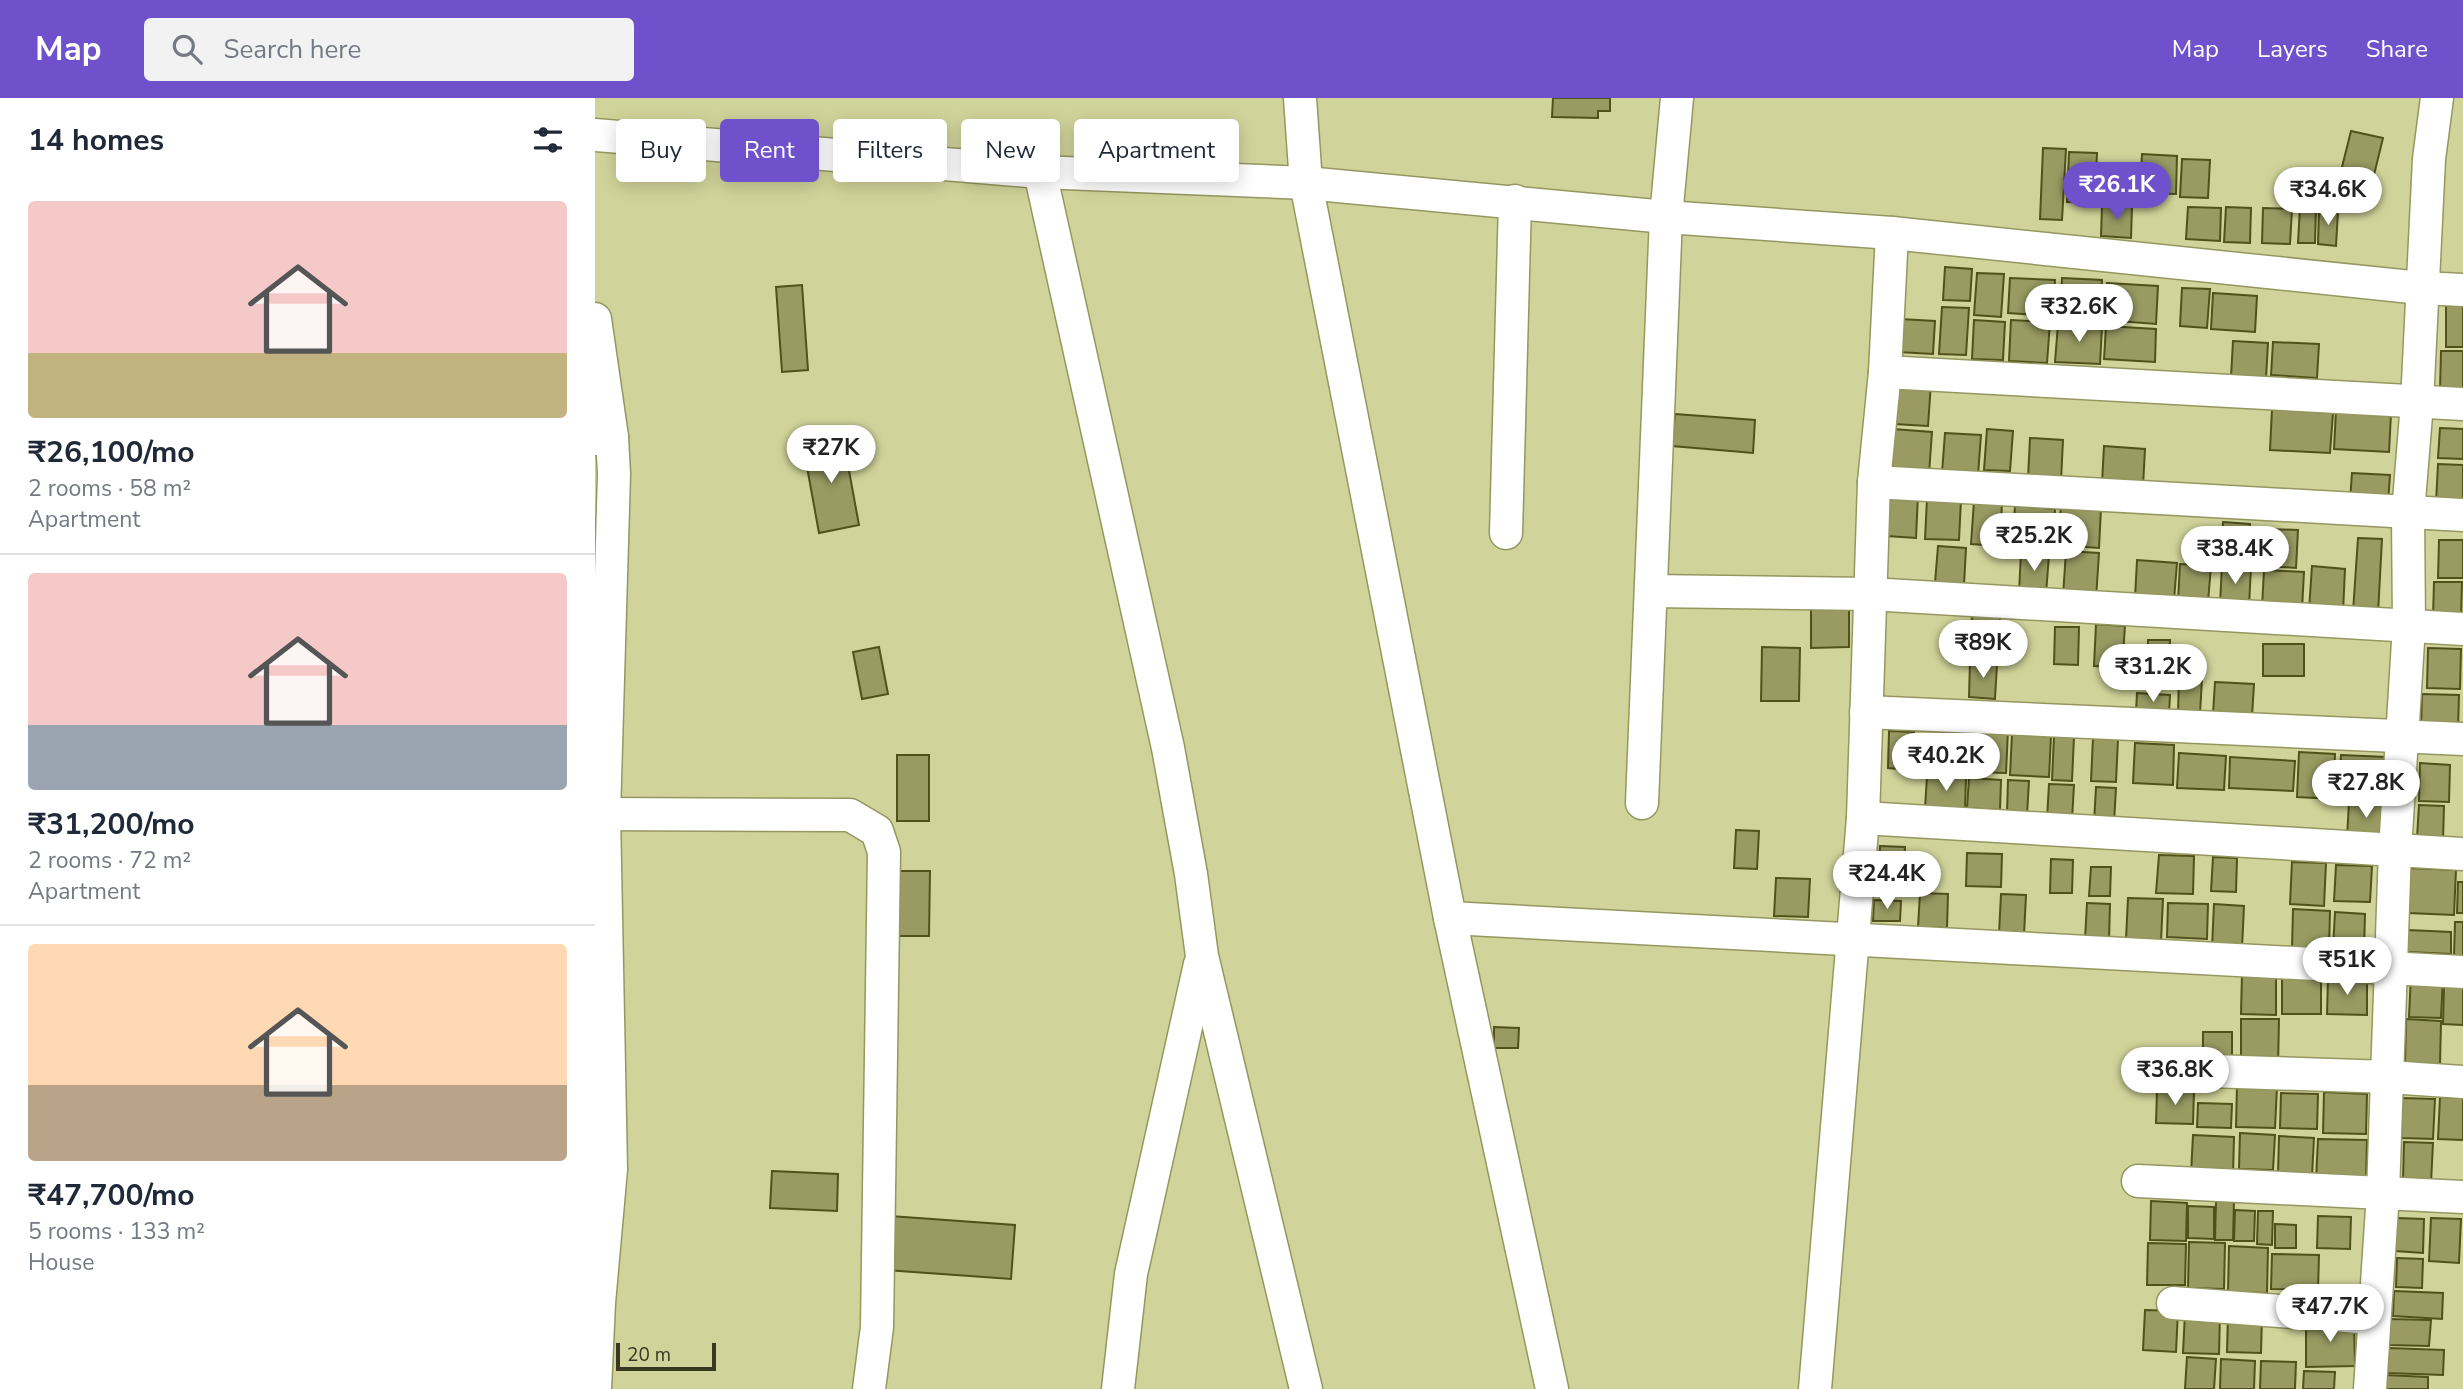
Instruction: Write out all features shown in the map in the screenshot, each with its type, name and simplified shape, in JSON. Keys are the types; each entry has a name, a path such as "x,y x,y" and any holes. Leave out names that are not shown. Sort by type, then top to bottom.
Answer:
{"street":[{"path":"1300,98 1306,183 1450,918 1552,1389"},
{"path":"1642,803 1666,217 1677,98"},
{"path":"2370,1389 2389,1077 2395,850 2409,626 2408,513 2417,403 2421,288 2430,159 2437,98"},
{"path":"595,135 961,165"},
{"path":"1060,173 1306,183 1666,217 1892,233 2421,288 2463,290"},
{"path":"1042,182 1168,748 1191,874 1202,956 1306,1389"},
{"path":"1506,533 1515,201"},
{"path":"1815,1389 1863,818 1874,482 1885,372 1892,233"},
{"path":"595,319 603,438 614,474 599,814 611,1169 599,1303 595,1389"},
{"path":"1885,372 2463,404"},
{"path":"1874,482 2463,515"},
{"path":"1651,591 1870,594 2463,629"},
{"path":"1866,712 2463,739"},
{"path":"599,814 849,815 877,831 884,852 877,1327 869,1389"},
{"path":"1863,818 2463,854"},
{"path":"1450,918 2463,972"},
{"path":"1118,1389 1131,1274 1202,956"},
{"path":"2150,1069 2463,1082"},
{"path":"2138,1181 2463,1198"},
{"path":"2173,1303 2374,1318"}],"building":[{"path":"1553,98 1610,98 1610,111 1598,111 1598,118 1552,117"},
{"path":"2351,131 2383,138 2373,179 2341,171"},
{"path":"2043,148 2066,149 2062,220 2040,219"},
{"path":"2069,152 2097,153 2095,203 2067,202"},
{"path":"2142,154 2177,156 2176,194 2140,193"},
{"path":"2182,159 2210,160 2208,198 2180,197"},
{"path":"2102,206 2132,207 2131,238 2101,236"},
{"path":"2188,207 2221,208 2220,241 2186,239"},
{"path":"2226,207 2251,208 2250,243 2224,242"},
{"path":"2300,207 2316,208 2315,243 2298,243"},
{"path":"2263,208 2292,209 2290,244 2262,243"},
{"path":"2319,209 2338,211 2336,246 2318,244"},
{"path":"1945,267 1972,269 1970,301 1943,300"},
{"path":"1977,273 2004,274 2001,317 1974,315"},
{"path":"2010,278 2055,280 2053,316 2008,313"},
{"path":"2062,278 2102,280 2100,320 2060,317"},
{"path":"2107,283 2158,286 2156,324 2105,320"},
{"path":"802,285 808,370 782,372 776,287"},
{"path":"2182,288 2210,289 2207,328 2180,326"},
{"path":"2213,293 2257,296 2255,332 2211,329"},
{"path":"2446,305 2463,306 2463,347 2446,347"},
{"path":"1942,307 1969,308 1966,355 1939,354"},
{"path":"1900,319 1935,321 1933,354 1898,352"},
{"path":"1974,320 2005,322 2003,360 1972,359"},
{"path":"2011,320 2050,322 2047,363 2009,361"},
{"path":"2058,324 2102,327 2100,364 2055,362"},
{"path":"2106,326 2156,329 2155,362 2104,359"},
{"path":"2233,341 2268,343 2266,379 2231,377"},
{"path":"2273,342 2319,344 2317,378 2271,375"},
{"path":"2441,351 2463,351 2463,390 2440,390"},
{"path":"1897,381 1931,383 1928,426 1894,424"},
{"path":"2272,409 2333,413 2330,453 2270,450"},
{"path":"2336,410 2391,414 2389,452 2334,449"},
{"path":"1675,414 1755,420 1753,453 1672,446"},
{"path":"2440,428 2463,429 2463,459 2438,458"},
{"path":"1893,429 1932,432 1929,474 1891,471"},
{"path":"1987,429 2013,431 2010,471 1984,470"},
{"path":"1945,433 1981,435 1978,475 1942,473"},
{"path":"843,438 859,525 819,533 803,445"},
{"path":"2030,438 2063,440 2061,481 2028,479"},
{"path":"2104,446 2145,449 2143,486 2102,483"},
{"path":"2438,464 2463,465 2463,504 2436,503"},
{"path":"2352,473 2390,475 2388,503 2350,500"},
{"path":"1889,493 1918,495 1916,538 1887,536"},
{"path":"1927,499 1961,500 1959,540 1925,539"},
{"path":"1974,501 2002,503 2000,546 1971,544"},
{"path":"2061,505 2101,508 2099,548 2058,545"},
{"path":"2015,506 2055,509 2053,550 2012,547"},
{"path":"2223,522 2250,524 2248,560 2221,559"},
{"path":"2268,529 2298,530 2296,568 2266,566"},
{"path":"2358,538 2382,539 2378,614 2353,612"},
{"path":"2439,540 2463,540 2463,578 2438,578"},
{"path":"1938,546 1966,548 1964,585 1935,583"},
{"path":"2066,551 2099,553 2096,599 2063,596"},
{"path":"2021,553 2049,555 2046,594 2019,592"},
{"path":"2137,560 2177,563 2174,600 2135,598"},
{"path":"2180,564 2211,566 2208,602 2178,601"},
{"path":"2222,565 2251,567 2249,606 2220,605"},
{"path":"2312,566 2345,569 2343,612 2309,610"},
{"path":"2264,570 2304,572 2302,609 2262,607"},
{"path":"2434,582 2462,582 2461,618 2433,617"},
{"path":"1811,609 1849,609 1849,647 1811,648"},
{"path":"1972,615 2000,617 1998,658 1970,656"},
{"path":"2096,624 2125,626 2122,668 2094,666"},
{"path":"2055,627 2079,627 2078,665 2054,664"},
{"path":"2148,640 2170,640 2169,671 2148,670"},
{"path":"2263,644 2304,644 2304,676 2263,676"},
{"path":"879,647 888,694 862,699 853,652"},
{"path":"1762,647 1800,648 1799,701 1761,701"},
{"path":"2428,648 2461,649 2460,689 2427,688"},
{"path":"1970,662 1997,664 1995,699 1969,697"},
{"path":"2179,678 2202,679 2200,714 2178,713"},
{"path":"2215,682 2254,684 2252,716 2213,714"},
{"path":"2137,693 2170,695 2169,714 2136,712"},
{"path":"2422,694 2459,695 2458,730 2421,730"},
{"path":"1971,728 2008,730 2006,773 1969,772"},
{"path":"1889,731 1914,732 1911,770 1888,768"},
{"path":"2012,734 2051,736 2049,777 2010,775"},
{"path":"2054,736 2074,737 2072,781 2052,780"},
{"path":"2093,738 2118,739 2116,782 2091,781"},
{"path":"2135,743 2174,745 2173,785 2133,783"},
{"path":"2299,752 2335,754 2333,799 2297,797"},
{"path":"2179,753 2226,756 2224,790 2177,788"},
{"path":"897,755 929,755 929,821 897,821"},
{"path":"2341,755 2386,757 2384,797 2339,795"},
{"path":"2230,757 2295,761 2293,791 2229,788"},
{"path":"2420,763 2450,765 2449,802 2419,801"},
{"path":"1927,776 1966,778 1965,810 1925,808"},
{"path":"1969,778 2001,780 2000,810 1967,808"},
{"path":"2008,780 2029,781 2027,815 2007,814"},
{"path":"2049,784 2074,785 2072,820 2047,819"},
{"path":"2096,787 2116,788 2114,823 2094,823"},
{"path":"2349,802 2385,803 2384,839 2347,837"},
{"path":"2419,805 2444,806 2443,840 2417,838"},
{"path":"1736,830 1759,831 1757,869 1734,868"},
{"path":"1880,846 1905,847 1903,878 1879,877"},
{"path":"1967,853 2002,854 2001,887 1966,886"},
{"path":"2159,855 2194,856 2193,894 2156,893"},
{"path":"2213,857 2237,858 2236,892 2211,891"},
{"path":"2051,859 2073,860 2072,893 2050,893"},
{"path":"2292,862 2326,863 2324,906 2290,904"},
{"path":"2336,865 2372,866 2370,902 2334,901"},
{"path":"2091,867 2111,867 2110,896 2089,896"},
{"path":"2410,868 2456,870 2454,915 2408,913"},
{"path":"899,871 930,871 929,936 898,936"},
{"path":"1776,878 1810,879 1808,917 1774,916"},
{"path":"2458,882 2463,882 2463,913 2457,913"},
{"path":"1920,893 1948,894 1947,928 1918,927"},
{"path":"2001,894 2026,895 2024,935 1999,934"},
{"path":"2128,898 2163,899 2161,941 2126,939"},
{"path":"1874,900 1901,901 1900,921 1873,921"},
{"path":"2087,903 2110,904 2109,941 2085,939"},
{"path":"2168,903 2208,904 2207,939 2167,937"},
{"path":"2214,904 2244,906 2242,948 2212,947"},
{"path":"2293,909 2330,911 2329,949 2292,948"},
{"path":"2335,912 2365,914 2364,951 2333,949"},
{"path":"2455,922 2463,922 2463,956 2454,956"},
{"path":"2408,930 2451,932 2451,954 2407,952"},
{"path":"2242,974 2276,975 2276,1015 2241,1014"},
{"path":"2282,974 2321,974 2321,1014 2282,1014"},
{"path":"2411,975 2443,977 2441,1018 2409,1017"},
{"path":"2328,979 2367,979 2367,1015 2327,1014"},
{"path":"2444,986 2463,987 2463,1025 2443,1024"},
{"path":"2241,1019 2279,1019 2278,1067 2241,1066"},
{"path":"2406,1019 2441,1021 2440,1065 2405,1064"},
{"path":"1494,1027 1519,1028 1518,1048 1494,1048"},
{"path":"2203,1032 2232,1032 2232,1061 2203,1061"},
{"path":"2237,1085 2277,1087 2275,1128 2236,1127"},
{"path":"2157,1090 2194,1091 2193,1124 2156,1123"},
{"path":"2324,1092 2367,1094 2366,1134 2323,1133"},
{"path":"2281,1093 2318,1094 2317,1129 2280,1128"},
{"path":"2440,1097 2463,1098 2463,1140 2438,1139"},
{"path":"2402,1098 2435,1099 2433,1139 2401,1138"},
{"path":"2198,1103 2232,1104 2231,1128 2197,1127"},
{"path":"2240,1133 2275,1135 2273,1170 2239,1169"},
{"path":"2193,1135 2234,1137 2233,1176 2191,1174"},
{"path":"2279,1136 2314,1138 2312,1176 2278,1174"},
{"path":"2318,1139 2367,1140 2366,1181 2316,1180"},
{"path":"2404,1142 2433,1143 2431,1183 2403,1181"},
{"path":"772,1171 838,1174 837,1211 770,1208"},
{"path":"2151,1201 2187,1203 2186,1241 2150,1240"},
{"path":"2216,1201 2234,1201 2233,1240 2215,1240"},
{"path":"2188,1206 2214,1207 2214,1239 2188,1238"},
{"path":"2235,1210 2255,1211 2254,1241 2234,1241"},
{"path":"2258,1211 2273,1211 2272,1245 2257,1244"},
{"path":"890,1216 1015,1225 1011,1279 886,1270"},
{"path":"2318,1216 2351,1217 2350,1249 2317,1248"},
{"path":"2397,1218 2424,1219 2423,1253 2395,1251"},
{"path":"2431,1218 2461,1219 2459,1263 2429,1261"},
{"path":"2275,1224 2296,1225 2296,1248 2275,1248"},
{"path":"2189,1242 2225,1243 2224,1289 2188,1288"},
{"path":"2148,1243 2186,1244 2185,1285 2147,1285"},
{"path":"2229,1246 2268,1248 2267,1293 2228,1292"},
{"path":"2272,1254 2319,1255 2318,1290 2271,1289"},
{"path":"2397,1258 2423,1259 2422,1288 2396,1287"},
{"path":"2394,1291 2443,1293 2442,1319 2393,1316"},
{"path":"2145,1310 2178,1311 2176,1352 2143,1350"},
{"path":"2185,1313 2220,1314 2219,1354 2183,1353"},
{"path":"2228,1314 2262,1315 2261,1353 2227,1352"},
{"path":"2389,1319 2431,1320 2429,1346 2387,1345"},
{"path":"2306,1321 2354,1321 2355,1366 2306,1367"},
{"path":"2389,1348 2444,1350 2443,1375 2387,1373"},
{"path":"2187,1357 2216,1359 2214,1389 2185,1389"},
{"path":"2221,1359 2255,1361 2254,1389 2220,1389"},
{"path":"2261,1361 2296,1362 2295,1389 2260,1389"},
{"path":"2304,1371 2335,1372 2334,1389 2303,1389"},
{"path":"2384,1375 2428,1377 2428,1389 2383,1389"}]}
